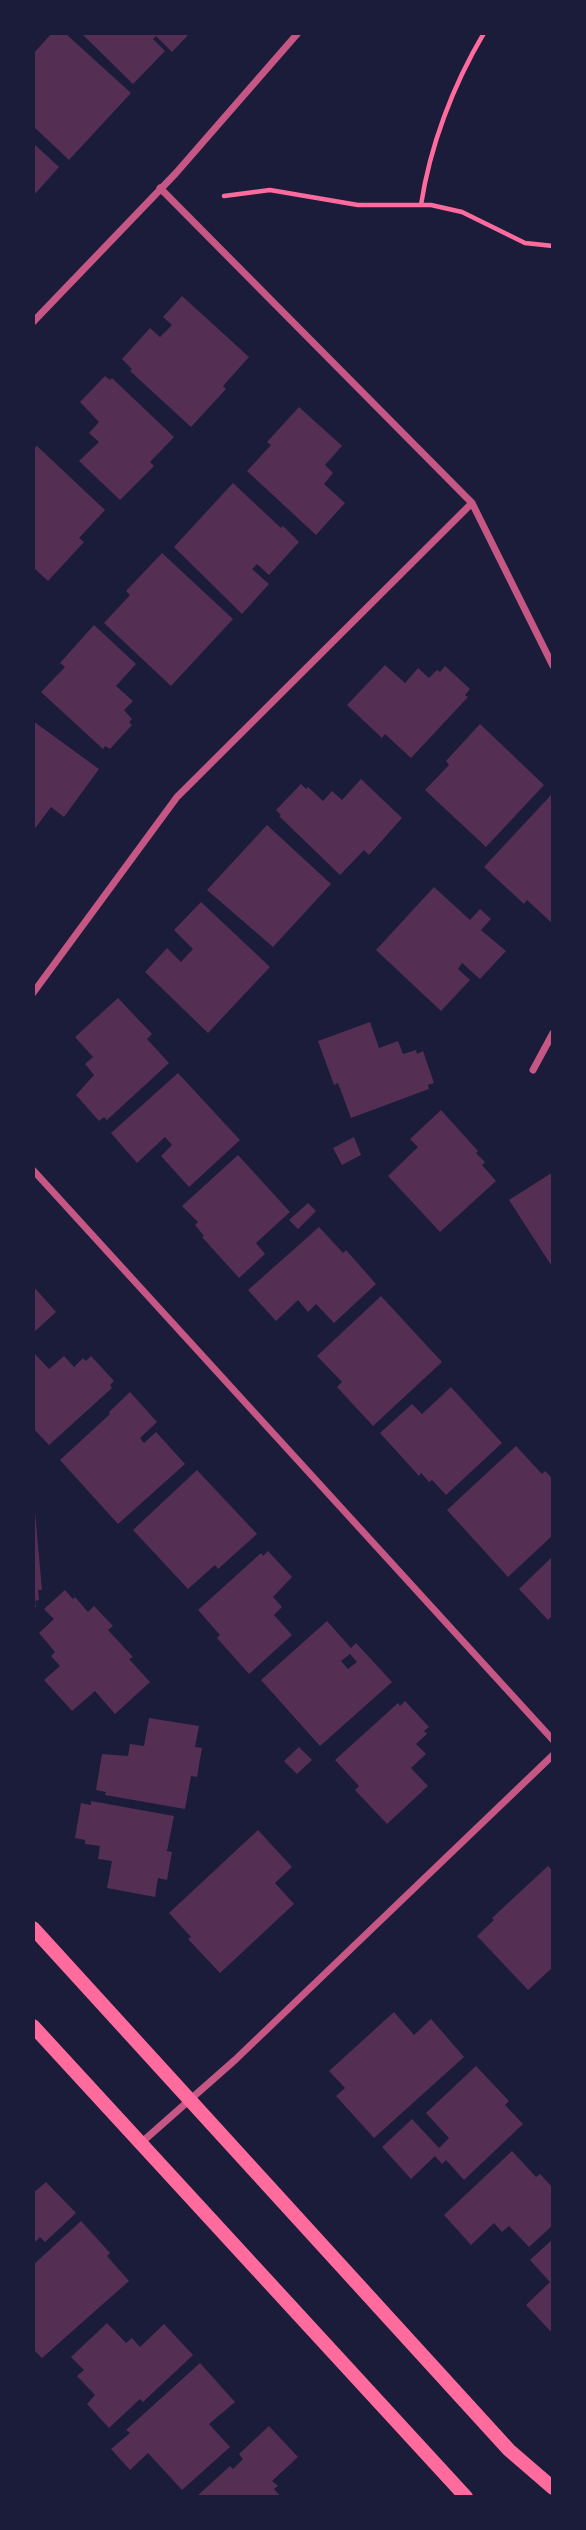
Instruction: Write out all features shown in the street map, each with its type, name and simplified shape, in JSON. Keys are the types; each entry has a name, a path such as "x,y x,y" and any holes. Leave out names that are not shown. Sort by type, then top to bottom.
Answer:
{"main road":[{"path":"33,1928 509,2450 553,2488"},
{"path":"33,2026 466,2497"}],"street":[{"path":"33,322 160,188 298,33"},
{"path":"160,188 472,503 553,666"},
{"path":"33,993 177,797 472,503"},
{"path":"533,1070 553,1033"},
{"path":"33,1170 553,1740"},
{"path":"142,2143 235,2060 553,1755"}],"path":[{"path":"421,205 427,168 465,66 484,33"},
{"path":"223,196 270,190 358,205 421,205 462,212 525,243 553,246"}],"building":[{"path":"52,33 65,33 131,93 69,160 33,126 33,54"},
{"path":"81,33 190,33 172,52 156,36 153,39 165,51 133,84"},
{"path":"33,143 59,167 33,196"},
{"path":"182,296 249,357 223,386 226,389 191,427 130,371 132,369 122,359 150,328 160,337 172,325 163,317"},
{"path":"105,376 110,380 112,378 174,437 150,462 154,466 120,500 79,461 99,442 89,433 99,422 80,402"},
{"path":"299,407 342,446 325,465 333,473 324,484 345,503 316,535 247,471 271,445 267,442"},
{"path":"37,446 105,510 79,538 84,542 48,581 33,567 33,449"},
{"path":"233,483 299,542 269,575 257,564 252,569 269,584 242,614 174,547"},
{"path":"162,553 233,619 171,686 104,623 130,595 126,591"},
{"path":"94,625 136,664 116,686 133,701 124,710 132,719 129,722 132,725 110,749 105,746 103,749 41,692 65,667 60,663"},
{"path":"385,665 405,683 418,668 429,678 445,666 470,689 465,695 468,697 411,758 385,734 382,738 347,705"},
{"path":"33,721 99,769 64,817 51,807 33,831"},
{"path":"480,724 544,785 486,847 425,790 449,765 446,761"},
{"path":"361,779 402,818 369,855 364,850 340,875 276,810 301,784 323,801 332,791 342,800"},
{"path":"551,795 553,924 527,900 524,904 484,867"},
{"path":"267,825 331,884 273,947 207,890"},
{"path":"434,887 470,920 480,909 491,919 481,930 506,951 480,979 462,963 458,969 470,980 441,1011 376,950"},
{"path":"201,902 270,967 208,1033 145,972 167,948 181,962 193,949 174,930"},
{"path":"118,998 152,1034 147,1039 169,1063 107,1120 104,1117 99,1121 76,1095 94,1075 85,1064 93,1057 75,1037"},
{"path":"370,1022 379,1048 398,1041 403,1054 423,1051 434,1083 428,1085 429,1089 351,1118 338,1083 334,1085 318,1041"},
{"path":"178,1073 240,1140 189,1187 161,1156 172,1145 165,1137 137,1163 111,1133"},
{"path":"441,1110 478,1151 476,1153 485,1162 482,1165 496,1181 440,1232 388,1176 418,1147 410,1139"},
{"path":"354,1137 361,1155 342,1165 333,1148"},
{"path":"238,1155 290,1212 256,1243 265,1254 239,1278 202,1237 204,1236 195,1225 198,1222 182,1206"},
{"path":"553,1172 553,1268 509,1200"},
{"path":"308,1203 316,1211 298,1229 289,1220"},
{"path":"319,1227 343,1253 346,1250 376,1284 334,1323 316,1304 308,1312 298,1300 276,1321 248,1290"},
{"path":"33,1286 56,1312 33,1333"},
{"path":"381,1296 442,1362 373,1426 337,1387 342,1382 317,1356"},
{"path":"33,1352 49,1369 64,1356 74,1367 83,1358 86,1361 91,1356 114,1381 110,1385 112,1388 49,1445 33,1428"},
{"path":"451,1387 502,1443 446,1495 432,1480 429,1482 421,1473 419,1476 380,1433 412,1404 422,1414"},
{"path":"130,1392 157,1422 140,1438 144,1443 156,1432 185,1464 118,1524 60,1460"},
{"path":"516,1446 542,1474 545,1471 553,1479 553,1535 508,1577 447,1510"},
{"path":"197,1470 257,1534 218,1569 215,1565 188,1589 133,1530"},
{"path":"33,1512 42,1590 38,1590 39,1600 35,1601 36,1607 33,1607"},
{"path":"268,1551 292,1577 273,1597 282,1607 274,1615 292,1635 249,1674 217,1638 220,1635 198,1610 261,1553 263,1556"},
{"path":"553,1556 553,1615 548,1620 519,1589"},
{"path":"65,1590 88,1612 94,1606 113,1626 108,1630 133,1657 129,1659 150,1682 115,1714 95,1691 72,1711 44,1680 60,1666 51,1656 55,1652 39,1633 54,1619 44,1609"},
{"path":"327,1621 351,1648 356,1643 392,1682 320,1746 261,1680","holes":["350,1654 357,1662 348,1669 341,1661"]},
{"path":"405,1701 429,1727 424,1731 427,1734 416,1744 426,1754 411,1768 428,1786 387,1824 355,1790 359,1786 335,1760 398,1703 400,1706"},
{"path":"149,1718 199,1726 195,1747 202,1748 197,1777 191,1776 185,1809 105,1795 106,1792 96,1790 102,1754 128,1756 130,1744 144,1746"},
{"path":"299,1747 312,1760 297,1774 284,1761"},
{"path":"91,1801 174,1816 167,1851 172,1852 167,1880 158,1878 155,1897 107,1888 112,1861 98,1859 100,1846 85,1844 85,1840 75,1838 81,1803 91,1805"},
{"path":"258,1830 292,1867 275,1883 294,1904 220,1973 188,1939 191,1937 169,1913"},
{"path":"548,1866 553,1871 553,1967 528,1990 477,1936 494,1920 492,1918"},
{"path":"394,2012 414,2035 431,2019 464,2057 374,2138 336,2096 345,2088 329,2071"},
{"path":"476,2066 509,2101 505,2105 523,2124 464,2180 446,2160 442,2164 435,2156 411,2179 382,2147 412,2119 439,2148 449,2138 426,2113"},
{"path":"512,2151 536,2177 540,2174 553,2188 553,2225 529,2247 509,2226 502,2232 494,2223 471,2245 444,2215"},
{"path":"46,2182 76,2213 45,2242 40,2237 33,2244 33,2193"},
{"path":"81,2221 110,2253 107,2256 129,2281 42,2358 33,2349 33,2265"},
{"path":"553,2239 553,2334 526,2305 550,2282 530,2260"},
{"path":"107,2323 126,2343 132,2338 140,2347 164,2324 193,2355 143,2402 140,2399 109,2428 87,2404 95,2395 77,2376 84,2370 71,2357"},
{"path":"200,2363 235,2402 209,2424 230,2447 182,2490 148,2453 130,2470 111,2449 130,2433 126,2430"},
{"path":"269,2426 298,2457 272,2481 278,2486 274,2489 281,2497 196,2497 230,2466 233,2469 243,2459 239,2454"}]}
